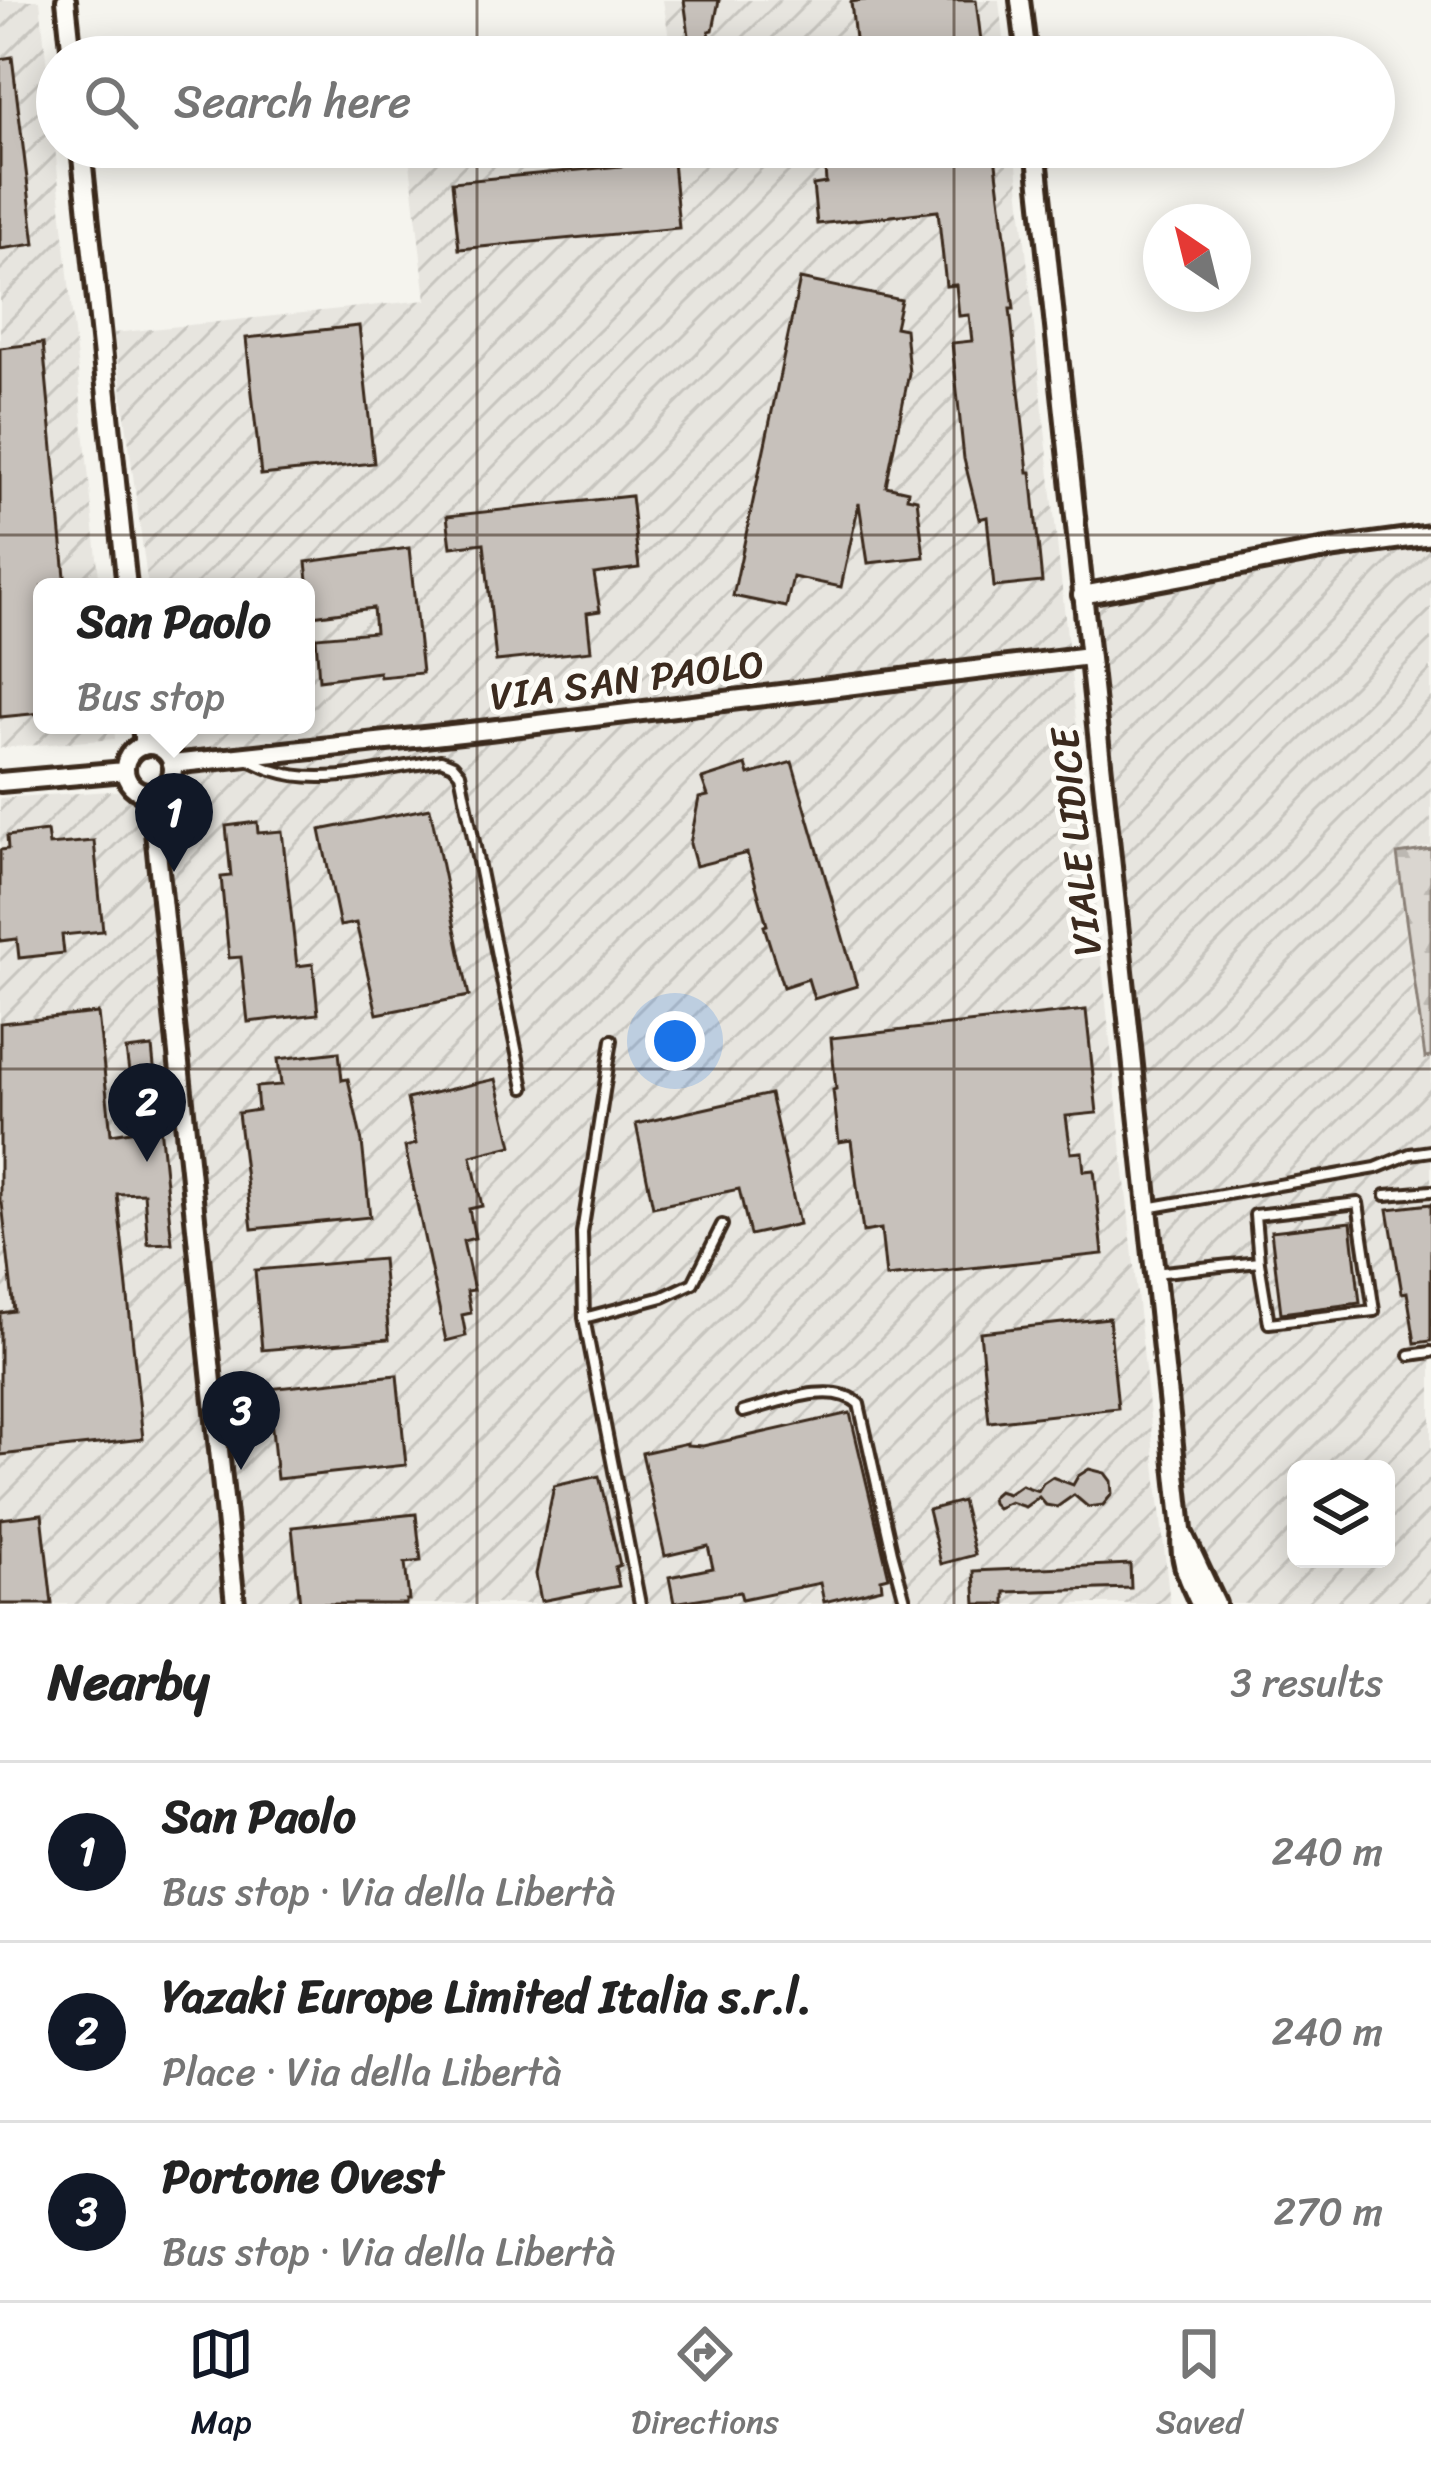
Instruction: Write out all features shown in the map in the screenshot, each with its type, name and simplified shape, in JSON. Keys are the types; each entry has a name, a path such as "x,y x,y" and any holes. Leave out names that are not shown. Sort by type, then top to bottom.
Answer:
{"street":[{"path":"66,0 70,36"},
{"path":"1020,0 1024,36"},
{"path":"84,168 126,578"},
{"name":"VIALE LIDICE","path":"1038,168 1182,1530 1181,1561 1199,1604"},
{"path":"1082,595 1321,550 1431,535"},
{"name":"VIA SAN PAOLO","path":"172,764 1089,656"},
{"path":"143,734 144,746"},
{"path":"144,746 158,747 172,764 166,787 151,793 131,785 125,771 128,758 144,746"},
{"path":"0,782 125,771"},
{"path":"151,793 235,1604"},
{"name":"VIALE LIDICE","path":"1182,1530 1216,1604"}],"lane":[{"path":"242,757 300,776 341,776 441,760 453,764 460,773 524,1088"},
{"path":"612,1040 582,1233 584,1318 640,1604"},
{"path":"1146,1208 1376,1168 1431,1151"},
{"path":"1387,1196 1431,1191"},
{"path":"1358,1203 1374,1311 1269,1323 1259,1262 1256,1215 1358,1203"},
{"path":"584,1318 664,1297 693,1283 722,1225"},
{"path":"1153,1273 1259,1262"},
{"path":"1410,1355 1431,1352"},
{"path":"742,1412 820,1393 855,1399 906,1604"}],"shaded area":[{"path":"0,0 40,0 44,36 36,36 36,168 57,168 99,578 33,578 33,734 115,734 115,739 0,748"},
{"path":"663,0 999,0 1003,36 669,36"},
{"path":"411,168 1017,168 1170,1604 0,1604 0,798 174,787 167,734 315,734 315,578 147,578 114,333 426,300"},
{"path":"1431,543 1431,846 1395,853 1423,1059 1431,1059 1431,1604 1225,1604 1192,1537 1096,599"}],"green space":[{"path":"1431,849 1431,1057 1425,1058 1397,854"}],"building":[{"path":"684,0 719,0 710,36 689,36"},
{"path":"976,0 980,36 855,36 851,2"},
{"path":"12,57 35,244 0,249 0,59"},
{"path":"599,168 674,168 679,228 459,249 452,182"},
{"path":"825,168 997,168 1042,582 994,587 987,517 979,519 964,459 952,343 972,341 969,315 959,316 956,285 946,286 938,211 817,224 813,185 826,183"},
{"path":"800,279 901,300 895,327 905,329 909,373 886,486 908,491 907,497 917,499 924,557 868,563 859,503 841,587 793,577 786,607 733,596"},
{"path":"359,326 374,463 261,475 246,338"},
{"path":"43,343 65,578 33,578 33,714 0,717 0,348"},
{"path":"631,496 639,568 594,574 600,611 587,613 591,651 496,661 484,543 451,547 447,516"},
{"path":"409,548 422,673 380,677 379,672 319,680 316,637 375,632 373,608 315,616 315,578 308,578 306,562"},
{"path":"792,762 857,986 814,999 808,979 783,987 747,853 696,866 690,844 699,798 708,796 702,779 746,765 749,775"},
{"path":"430,808 469,996 377,1014 356,923 340,926 320,830"},
{"path":"257,822 258,833 282,831 297,966 313,964 318,1014 248,1022 241,957 229,958 221,877 231,876 226,826"},
{"path":"47,831 49,845 94,841 103,931 62,935 64,953 19,958 17,939 0,941 0,850 8,849 7,836"},
{"path":"1086,1010 1097,1113 1066,1116 1071,1153 1082,1152 1084,1171 1094,1170 1103,1254 886,1277 881,1229 863,1232 851,1140 839,1142 831,1038"},
{"path":"98,1013 111,1134 137,1130 126,1050 152,1047 172,1243 148,1244 144,1193 117,1194 143,1439 0,1455 0,1313 14,1311 0,1203 0,1023"},
{"path":"339,1052 342,1080 348,1079 362,1142 370,1217 252,1229 238,1113 258,1110 256,1087 281,1085 278,1059"},
{"path":"496,1079 512,1146 471,1156 482,1206 469,1209 475,1238 463,1241 474,1290 467,1291 471,1313 462,1315 466,1336 446,1341 405,1147 416,1144 407,1099"},
{"path":"770,1094 799,1224 750,1235 739,1189 653,1207 636,1124"},
{"path":"1431,1204 1431,1341 1415,1343 1388,1209"},
{"path":"1351,1222 1360,1303 1281,1313 1271,1231"},
{"path":"382,1259 389,1339 262,1350 255,1270"},
{"path":"1109,1318 1118,1408 989,1422 980,1332"},
{"path":"397,1375 406,1465 277,1479 268,1389"},
{"path":"850,1413 889,1577 881,1579 882,1588 824,1602 820,1583 742,1599 740,1592 674,1603 669,1577 713,1568 708,1546 665,1556 642,1453 687,1443 703,1446"},
{"path":"1089,1469 1105,1473 1111,1481 1112,1494 1103,1505 1088,1507 1074,1495 1057,1507 1039,1497 1025,1507 1010,1502 997,1508 992,1503 998,1491 1008,1494 1021,1485 1038,1491 1052,1477 1073,1485"},
{"path":"599,1476 620,1565 615,1567 619,1586 541,1601 536,1574 554,1486"},
{"path":"962,1501 975,1555 941,1564 928,1510"},
{"path":"42,1514 52,1604 0,1604 0,1519"},
{"path":"416,1514 421,1561 405,1563 406,1604 300,1604 292,1527"},
{"path":"1130,1564 1131,1588 1005,1592 1005,1604 976,1604 974,1571"}],"place":[{"name":"San Paolo","path":"174,872"},
{"name":"Yazaki Europe Limited Italia s.r.l.","path":"147,1162"},
{"name":"Portone Ovest","path":"241,1470"}]}
